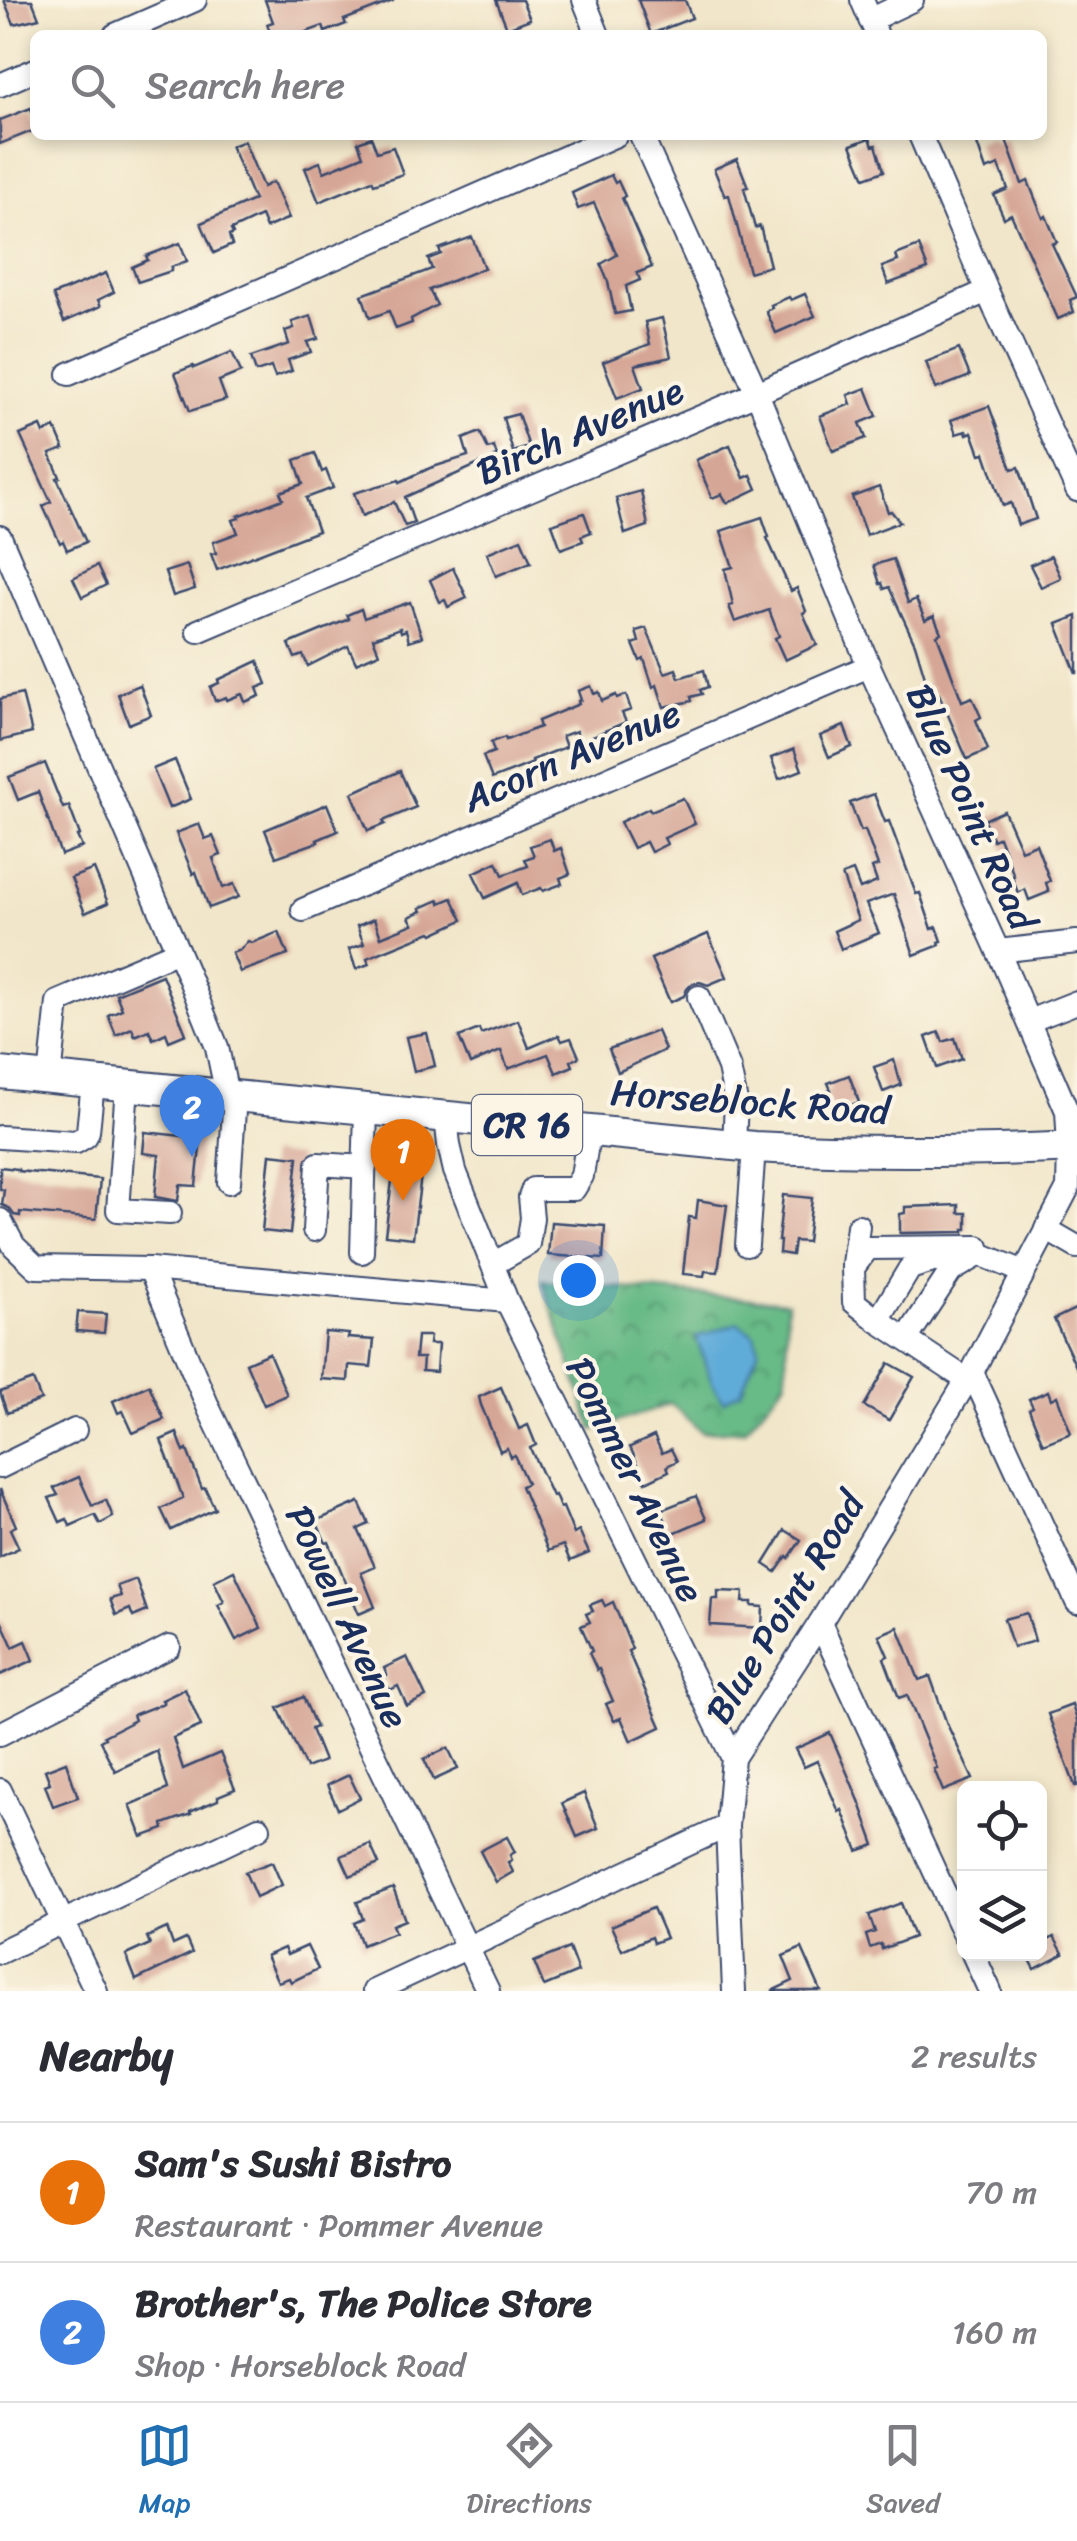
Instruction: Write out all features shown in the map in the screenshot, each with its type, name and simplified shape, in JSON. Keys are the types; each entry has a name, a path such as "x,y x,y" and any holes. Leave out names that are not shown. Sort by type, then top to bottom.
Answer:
{"main road":[{"name":"Horseblock Road","path":"0,1073 744,1146 886,1152 1073,1147"}],"street":[{"path":"126,30 195,0"},
{"path":"584,0 596,30"},
{"path":"870,18 912,0"},
{"path":"0,85 30,72"},
{"path":"69,374 605,140"},
{"name":"Blue Point Road","path":"643,140 757,393 869,666 1068,1111 1073,1147 1068,1188 969,1376 820,1623 733,1758 728,1826 734,1991"},
{"path":"922,140 1077,490"},
{"name":"Birch Avenue","path":"198,631 987,291"},
{"path":"0,537 217,1046 231,1095 229,1182"},
{"name":"Acorn Avenue","path":"303,910 869,666"},
{"path":"998,951 1077,942"},
{"path":"50,1078 58,1002 178,951"},
{"path":"698,997 729,1068 736,1102 744,1146 746,1246"},
{"path":"1029,1021 1077,1002"},
{"path":"0,1137 76,1142 82,1139 88,1132 93,1083"},
{"path":"127,1086 118,1210 170,1213"},
{"path":"362,1252 366,1110"},
{"name":"Pommer Avenue","path":"446,1117 455,1171 507,1300 733,1758"},
{"path":"493,1264 528,1244 533,1189 574,1188 582,1176 589,1131"},
{"path":"314,1230 318,1164 365,1167"},
{"path":"0,1220 14,1246 36,1267 150,1269 507,1300"},
{"path":"858,1226 854,1302 969,1376 1077,1602"},
{"path":"1046,1229 1077,1247"},
{"path":"853,1268 868,1248 978,1247 980,1254"},
{"path":"980,1254 1024,1272"},
{"path":"906,1338 951,1271 980,1254"},
{"path":"878,1321 910,1268 938,1259 951,1271"},
{"name":"Powell Avenue","path":"150,1269 209,1409 488,1991"},
{"path":"0,1467 75,1430"},
{"path":"820,1623 957,1921"},
{"path":"0,1734 169,1647"},
{"path":"0,1790 96,1991"},
{"path":"374,1991 728,1826"},
{"path":"0,1952 259,1828"},
{"path":"976,1961 990,1991"}],"green space":[{"path":"542,1281 787,1302 786,1381 745,1430 702,1432 671,1404 593,1430"}],"water":[{"path":"738,1323 755,1335 759,1349 741,1391 723,1401 712,1383 696,1337"}],"building":[{"path":"4,0 32,0 39,18 14,24"},
{"path":"265,0 393,0 344,20 346,24 330,30 323,26 312,30 269,30 267,24 273,22"},
{"path":"496,0 522,0 530,19 507,28"},
{"path":"638,0 685,0 692,18 661,30 649,30"},
{"path":"30,108 30,132 0,144 0,120"},
{"path":"372,140 377,152 393,147 403,174 374,184 372,180 319,202 305,168 320,162 324,172 363,156 358,142"},
{"path":"871,140 884,171 865,178 851,145"},
{"path":"1006,140 1022,184 1028,181 1057,242 1052,244 1077,297 1070,300 1074,312 1058,319 1011,214 1004,218 994,195 1008,189 999,165 986,170 976,141"},
{"path":"244,141 263,187 273,182 289,218 266,228 261,216 231,230 232,245 214,253 201,223 254,200 231,146"},
{"path":"737,159 748,187 744,188 755,228 760,226 770,266 749,272 729,195 725,196 714,169"},
{"path":"611,175 625,196 622,198 652,267 637,273 640,280 626,286 631,311 615,314 601,264 617,255 594,203 578,209 572,193"},
{"path":"472,237 484,268 429,290 437,305 411,319 412,323 396,329 389,311 370,318 362,295 432,269 428,259 441,254 439,249"},
{"path":"180,243 187,261 138,282 132,267 148,260 146,256"},
{"path":"919,246 928,269 888,284 882,267 898,261 896,255"},
{"path":"106,273 114,292 98,300 101,306 64,322 53,295"},
{"path":"805,294 815,316 776,333 766,311 789,297 791,300"},
{"path":"311,316 318,339 307,342 311,352 288,360 292,371 275,377 271,367 256,372 251,357 289,344 285,331 294,328 292,322"},
{"path":"662,318 671,357 635,365 643,388 617,398 603,362 650,344 645,322"},
{"path":"959,349 970,376 936,389 926,362"},
{"path":"232,352 241,372 219,381 226,400 190,411 175,373"},
{"path":"866,388 877,416 860,423 866,438 833,451 820,416 851,404 848,395"},
{"path":"989,406 1012,469 1019,467 1036,519 1018,525 1011,503 1003,506 985,453 980,454 972,432 956,434 951,420"},
{"path":"518,414 529,447 513,452 503,418"},
{"path":"41,426 44,433 55,428 64,449 50,454 86,542 67,550 43,506 51,502 20,435"},
{"path":"480,432 488,449 494,447 497,456 405,497 414,523 405,526 394,502 362,516 354,493 400,482 468,456 463,439"},
{"path":"730,445 744,478 751,475 757,489 727,503 722,494 712,498 696,460"},
{"path":"315,453 333,488 306,498 318,531 217,570 211,554 216,553 213,542 238,533 233,520 238,516 283,499 280,492 303,484 295,460"},
{"path":"879,487 888,512 900,522 866,535 852,497"},
{"path":"641,491 648,526 625,534 616,498"},
{"path":"584,513 591,532 581,536 583,541 561,549 552,524"},
{"path":"762,517 767,538 791,591 797,588 817,645 785,660 769,610 735,622 729,606 733,605 725,569 733,567 721,531"},
{"path":"521,539 531,562 496,576 487,553"},
{"path":"1051,556 1061,578 1041,587 1030,565"},
{"path":"893,559 908,603 916,599 925,620 934,616 941,633 937,635 962,701 972,697 981,717 976,720 988,750 967,759 939,694 935,696 928,687 915,644 889,587 884,589 880,584 874,565"},
{"path":"187,565 195,589 173,596 165,572"},
{"path":"97,566 106,585 82,597 73,578"},
{"path":"453,568 467,598 448,607 445,600 440,602 430,580"},
{"path":"410,602 422,637 409,641 406,630 401,632 400,628 373,638 379,653 356,663 348,646 308,666 303,655 295,658 289,644 349,619 347,615 361,609 364,618"},
{"path":"1077,616 1077,673 1076,673 1057,624"},
{"path":"646,628 665,673 676,669 679,678 704,670 708,687 700,690 702,694 691,697 692,701 664,707 657,685 653,687 644,659 640,661 633,644 639,642 636,631"},
{"path":"258,661 267,684 257,688 260,696 245,702 242,694 215,701 210,687"},
{"path":"140,685 151,715 129,724 118,694"},
{"path":"591,686 602,701 626,695 631,710 622,713 626,722 581,741 576,731 562,736 566,747 492,779 483,756 494,752 491,742 540,727 538,721 579,704 578,691"},
{"path":"22,694 32,733 0,741 0,699"},
{"path":"844,726 852,747 829,757 820,736"},
{"path":"794,749 802,770 779,779 771,758"},
{"path":"175,760 191,799 169,808 153,769"},
{"path":"45,763 63,808 69,806 80,835 77,836 82,847 61,855 38,792 18,800 9,777"},
{"path":"400,771 416,807 368,831 352,793"},
{"path":"874,794 885,822 889,821 916,894 920,893 932,929 937,927 942,941 914,955 894,894 866,904 879,933 841,949 834,931 858,920 842,875 853,871 860,889 877,882 872,868 878,866 850,803"},
{"path":"683,798 695,824 664,838 667,844 651,852 646,842 633,848 620,822"},
{"path":"327,804 338,831 276,857 265,830"},
{"path":"1004,811 1021,850 1036,844 1050,881 1046,883 1049,892 1029,900 1025,889 1018,893 999,837 993,840 984,820"},
{"path":"199,824 205,839 213,836 221,855 213,858 223,888 234,884 239,897 209,908 176,833"},
{"path":"550,839 554,851 561,848 570,874 560,878 562,884 522,895 518,883 485,898 473,873 497,862 503,875 528,866 525,859 534,856 530,846"},
{"path":"94,869 108,903 85,913 71,878"},
{"path":"452,898 463,920 367,958 369,964 356,969 349,949 364,944 357,926 374,919 381,937 413,924 409,917 422,911 420,908"},
{"path":"279,932 288,955 240,972 232,953 248,941 252,943"},
{"path":"708,934 727,977 708,985 692,984 684,996 670,1002 651,959"},
{"path":"162,975 186,1034 169,1041 166,1033 153,1039 149,1030 135,1036 132,1028 116,1035 108,1015 122,1009 116,994"},
{"path":"518,1020 529,1048 559,1035 562,1041 571,1038 579,1057 571,1061 573,1066 556,1073 548,1054 508,1069 501,1051 470,1064 459,1037 479,1029 481,1034"},
{"path":"657,1031 665,1050 618,1072 609,1049"},
{"path":"939,1032 943,1042 955,1038 962,1059 937,1068 926,1037"},
{"path":"427,1033 435,1066 414,1071 406,1037"},
{"path":"894,1060 901,1085 883,1092 874,1067"},
{"path":"849,1075 859,1102 833,1112 825,1092 831,1090 828,1083"},
{"path":"145,1132 201,1138 196,1186 180,1185 178,1201 155,1197 159,1155 143,1153"},
{"path":"270,1154 298,1157 290,1234 262,1231"},
{"path":"394,1165 422,1168 413,1238 385,1235"},
{"path":"0,1167 100,1179 96,1219 20,1212 20,1216 14,1215 2,1205"},
{"path":"783,1195 812,1198 807,1242 794,1241 792,1255 779,1253"},
{"path":"698,1200 727,1205 718,1272 705,1271 704,1276 683,1274 689,1217 696,1218"},
{"path":"959,1205 959,1213 967,1213 964,1232 900,1233 900,1214 905,1213 905,1207"},
{"path":"551,1222 605,1226 603,1259 548,1255"},
{"path":"1077,1308 1077,1369 1054,1319"},
{"path":"78,1312 106,1314 104,1333 76,1331"},
{"path":"325,1332 374,1340 371,1367 349,1365 348,1381 321,1379"},
{"path":"417,1336 430,1336 429,1344 438,1344 436,1372 422,1371 423,1358 415,1358"},
{"path":"269,1353 287,1395 264,1405 246,1363"},
{"path":"889,1363 914,1377 889,1420 864,1406"},
{"path":"33,1380 41,1400 7,1413 0,1392"},
{"path":"149,1385 164,1419 133,1433 123,1411 118,1413 113,1401"},
{"path":"501,1387 519,1429 528,1425 536,1445 530,1448 552,1496 563,1507 574,1534 579,1531 589,1553 570,1561 563,1545 548,1551 521,1486 527,1483 514,1455 510,1457 507,1448 500,1451 481,1405 479,1397"},
{"path":"1048,1391 1051,1399 1057,1396 1071,1433 1043,1444 1029,1399"},
{"path":"177,1433 215,1509 171,1530 161,1509 183,1498 161,1440"},
{"path":"654,1436 662,1453 671,1449 677,1461 667,1466 669,1471 646,1482 630,1447"},
{"path":"79,1477 92,1506 106,1500 113,1517 100,1524 95,1515 70,1526 67,1519 60,1522 49,1498 58,1495 54,1488"},
{"path":"0,1489 16,1526 10,1529 19,1548 0,1557"},
{"path":"696,1496 706,1519 671,1534 661,1510"},
{"path":"359,1502 369,1524 358,1529 375,1567 361,1573 375,1607 359,1614 316,1521"},
{"path":"785,1530 801,1540 776,1572 764,1564"},
{"path":"234,1571 261,1628 236,1640 218,1605 224,1602 214,1581"},
{"path":"136,1579 147,1611 133,1617 130,1609 116,1615 110,1599 121,1596 117,1586"},
{"path":"718,1591 744,1592 743,1602 763,1607 762,1628 710,1625 712,1599 718,1599"},
{"path":"602,1600 605,1606 613,1602 632,1649 628,1651 661,1727 631,1741 621,1718 614,1721 606,1704 613,1701 589,1653 592,1651 581,1626 590,1622 586,1614 593,1611 590,1605"},
{"path":"1027,1613 1035,1641 1013,1647 1004,1619"},
{"path":"0,1618 13,1647 26,1641 34,1660 0,1675"},
{"path":"898,1627 919,1680 930,1676 973,1779 957,1781 957,1785 943,1791 907,1695 899,1698 879,1635"},
{"path":"407,1657 426,1697 407,1706 398,1686 390,1690 384,1668"},
{"path":"185,1689 201,1726 173,1738 183,1769 220,1753 235,1789 142,1837 130,1805 168,1789 157,1751 115,1771 100,1741 135,1720 133,1715 164,1703 162,1700"},
{"path":"303,1697 324,1761 306,1768 278,1708"},
{"path":"1072,1705 1077,1720 1077,1786 1048,1714"},
{"path":"830,1733 875,1845 858,1851 817,1761 804,1767 795,1749"},
{"path":"448,1748 458,1769 434,1780 424,1759"},
{"path":"66,1762 78,1797 53,1806 45,1785 50,1783 45,1770"},
{"path":"349,1775 360,1798 338,1809 327,1785"},
{"path":"584,1793 598,1828 577,1837 562,1803"},
{"path":"507,1837 515,1852 508,1862 513,1872 496,1882 480,1851"},
{"path":"370,1844 379,1864 350,1876 341,1856"},
{"path":"272,1862 282,1885 256,1897 245,1872"},
{"path":"393,1888 405,1920 392,1925 395,1932 362,1945 354,1923 363,1919 357,1902"},
{"path":"901,1903 914,1937 882,1949 881,1944 870,1948 866,1935 875,1932 869,1915"},
{"path":"653,1908 666,1938 653,1943 651,1937 622,1950 611,1926"},
{"path":"167,1928 173,1945 186,1939 192,1953 136,1980 126,1955 150,1944 147,1937"},
{"path":"1054,1937 1064,1954 1035,1969 1031,1961 1047,1961 1047,1941"},
{"path":"307,1946 318,1969 291,1982 289,1978 278,1982 266,1956 284,1948 287,1955"},
{"path":"569,1948 578,1972 544,1986 534,1962"},
{"path":"802,1948 821,1991 772,1991 793,1981 783,1956"}],"place":[{"name":"Brother's, The Police Store","path":"192,1157"},
{"name":"Sam's Sushi Bistro","path":"403,1201"}]}
